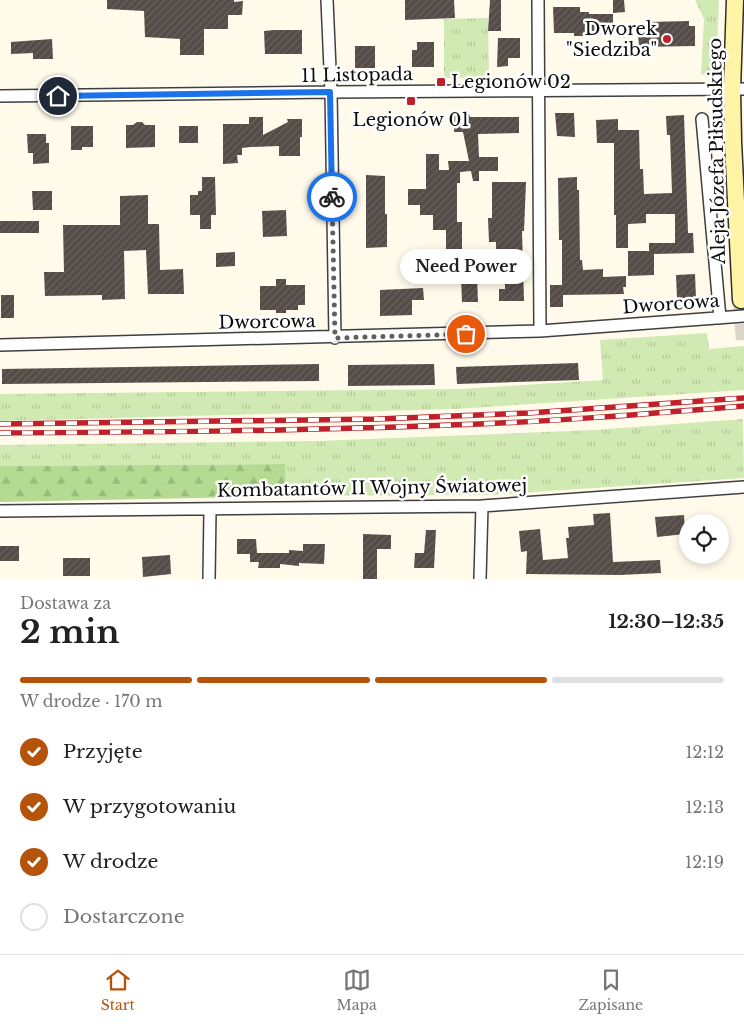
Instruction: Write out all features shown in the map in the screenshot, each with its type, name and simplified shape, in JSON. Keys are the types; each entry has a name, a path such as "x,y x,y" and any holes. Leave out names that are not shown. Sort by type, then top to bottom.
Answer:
{"main road":[{"name":"Aleja Józefa Piłsudskiego","path":"735,0 738,89 736,206 743,308"}],"street":[{"path":"327,0 335,338"},
{"path":"538,0 540,332"},
{"name":"11 Listopada","path":"0,96 738,89"},
{"name":"Aleja Józefa Piłsudskiego","path":"702,119 720,318"},
{"name":"Dworcowa","path":"0,345 540,332 720,318 743,308"},
{"name":"Kombatantów II Wojny Światowej","path":"0,511 482,506 744,487"},
{"path":"480,579 482,506"},
{"path":"208,579 210,510"}],"green space":[{"path":"695,0 719,0 716,72 701,75 704,19"},
{"path":"488,18 489,77 444,78 444,19"},
{"path":"707,333 709,349 744,346 744,390 456,409 0,421 0,394 460,389 603,380 600,340"},
{"path":"743,419 744,478 488,495 287,496 284,464 0,466 0,445 319,441 595,430"},
{"path":"285,464 286,496 0,502 0,466"}],"building":[{"path":"107,0 243,1 242,15 228,15 228,29 204,29 204,55 180,55 180,39 145,37 144,11 107,9"},
{"path":"405,0 454,0 455,18 405,20"},
{"path":"490,0 501,0 501,31 488,31"},
{"path":"613,0 624,0 625,12 613,13"},
{"path":"553,7 580,7 580,12 589,12 589,14 613,14 613,31 589,31 589,36 574,36 574,33 554,33"},
{"name":"Dworek \"Siedziba\"","path":"689,21 689,26 695,26 695,46 639,47 638,32 649,33 648,22"},
{"path":"302,30 302,54 265,54 264,31"},
{"path":"498,38 520,38 520,58 508,58 508,66 497,67"},
{"path":"52,39 53,59 33,59 33,53 11,54 11,42"},
{"path":"417,42 434,42 434,67 412,67 412,50 417,50"},
{"path":"355,46 375,46 375,68 355,68"},
{"path":"555,113 574,113 575,137 557,136"},
{"path":"454,114 469,114 470,117 519,117 519,133 478,134 479,157 498,157 498,171 479,171 479,181 473,181 471,171 460,172 460,183 457,183 457,222 462,222 462,251 446,251 446,230 433,230 433,215 420,215 420,205 408,205 408,189 426,189 426,154 439,154 439,170 449,170 448,161 469,161 463,132 454,132"},
{"path":"684,115 688,233 693,233 694,253 654,254 654,275 628,276 628,251 649,251 649,243 675,243 675,214 646,214 646,223 628,224 628,248 616,248 614,143 597,143 596,120 618,119 618,130 639,130 640,169 643,169 644,194 672,193 670,135 667,135 666,116"},
{"path":"249,117 263,117 263,135 288,122 287,119 302,119 300,156 279,156 279,146 251,147 242,148 242,155 237,155 238,163 223,164 223,124 249,124"},
{"path":"137,122 142,122 145,125 155,125 155,147 126,148 126,125 133,125"},
{"path":"71,126 93,126 93,147 71,150"},
{"path":"179,126 198,126 198,143 179,143"},
{"path":"27,134 46,134 46,143 49,143 49,163 33,164 33,153 28,153"},
{"path":"366,175 385,176 387,247 366,248"},
{"path":"202,177 215,177 216,215 211,215 211,229 200,229 200,215 190,215 190,195 198,195 198,191 202,191"},
{"path":"577,177 577,190 579,190 580,260 582,260 583,270 603,269 603,277 626,276 626,287 623,287 624,294 563,295 563,307 550,307 550,285 562,285 562,240 559,240 558,178"},
{"path":"492,182 526,182 524,231 522,231 524,301 499,301 499,289 505,289 505,266 496,266 496,242 489,242 488,218 492,218"},
{"path":"32,191 52,191 52,210 33,210"},
{"path":"148,195 148,224 159,224 160,270 183,269 184,294 148,294 146,250 124,251 125,299 102,300 102,295 45,296 44,272 64,272 63,225 120,225 120,196"},
{"path":"286,210 287,236 263,237 262,211"},
{"path":"0,221 39,221 39,233 0,233"},
{"path":"235,252 235,266 216,267 216,253"},
{"path":"695,274 696,298 677,298 676,275"},
{"path":"461,277 477,277 478,302 462,302"},
{"path":"276,279 286,279 286,285 305,285 305,305 298,305 298,310 286,310 286,313 276,313 276,310 260,310 260,286 276,286"},
{"path":"423,288 424,300 412,300 412,315 380,316 380,290"},
{"path":"1,295 14,295 14,318 1,318"},
{"path":"578,363 579,380 457,384 456,367"},
{"path":"319,364 319,381 2,384 2,369"},
{"path":"434,364 435,385 348,386 348,365"},
{"path":"610,513 613,562 660,560 661,573 620,575 526,574 527,551 521,552 519,531 540,529 543,560 568,558 566,538 569,538 568,527 594,525 593,514"},
{"path":"679,515 679,535 657,537 655,517"},
{"path":"426,530 436,530 434,568 414,568 415,553 424,553"},
{"path":"363,534 391,535 391,549 377,549 377,579 363,579"},
{"path":"237,539 256,539 257,553 289,553 289,550 303,551 303,544 325,544 324,564 299,563 299,566 280,564 280,568 258,568 259,562 250,562 250,554 237,554"},
{"path":"0,546 19,546 19,561 0,561"},
{"path":"170,555 171,574 143,577 142,557"},
{"path":"63,558 90,558 90,576 63,576"}],"tunnel":[{"path":"741,300 744,343"}],"railway":[{"path":"0,424 378,419 529,413 744,398"},
{"path":"0,433 281,430 487,424 744,406"}],"way so far":[{"path":"332,197 335,338 466,334"}],"place":[{"name":"Dworek \"Siedziba\"","path":"667,39"},
{"name":"Legionów 02","path":"441,82"},
{"name":"Legionów 01","path":"411,101"},
{"name":"Need Power","path":"466,334"}],"route":[{"path":"58,96 330,92 332,197"}]}
